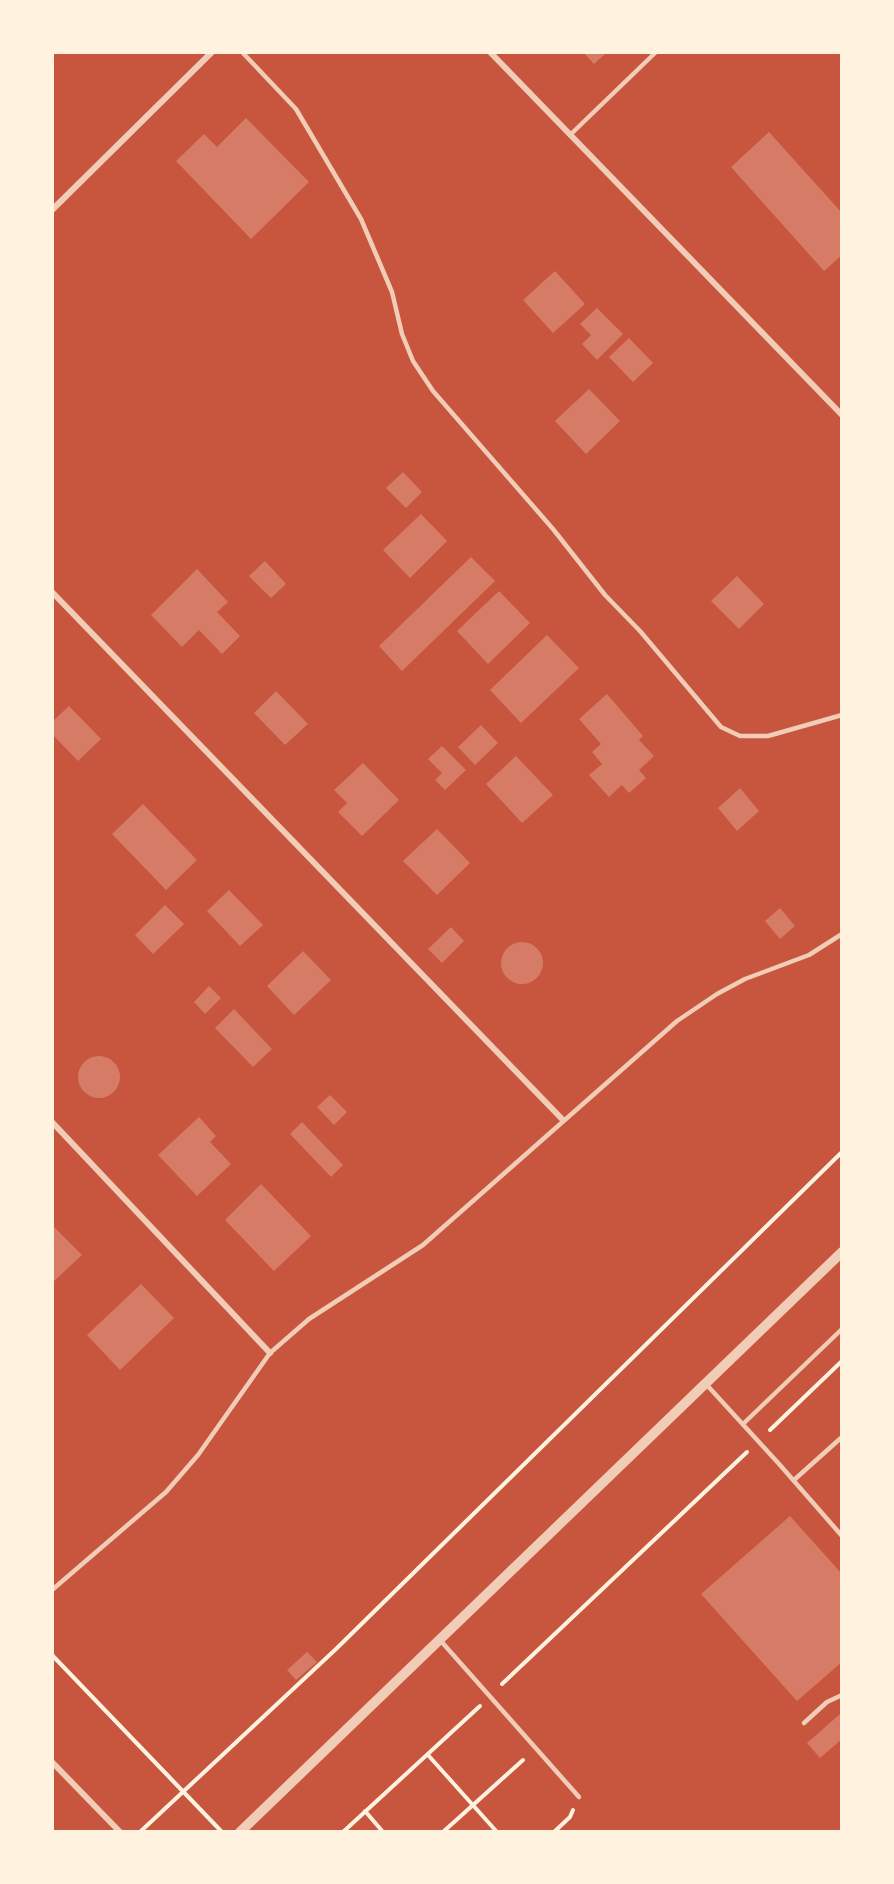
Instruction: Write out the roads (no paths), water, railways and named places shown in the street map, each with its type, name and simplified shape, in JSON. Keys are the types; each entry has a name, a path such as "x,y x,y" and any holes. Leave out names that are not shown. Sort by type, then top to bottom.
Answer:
{"street":[{"path":"52,210 212,52"},
{"path":"490,52 842,415"},
{"path":"52,592 563,1120"},
{"path":"52,1122 270,1353"},
{"path":"240,1832 842,1252"},
{"path":"52,1762 120,1832"}],"lane":[{"path":"242,52 296,109 361,219 392,292 402,334 413,361 434,391 553,529 605,595 640,631 721,727 740,736 768,736 842,715"},
{"path":"570,135 656,52"},
{"path":"52,1590 166,1492 198,1455 270,1353 309,1319 423,1245 677,1021 745,979 809,955 842,934"},
{"path":"743,1424 842,1329"},
{"path":"705,1383 842,1536"},
{"path":"794,1480 842,1437"},
{"path":"440,1640 579,1797"},
{"path":"804,1723 827,1702 842,1695"}]}
